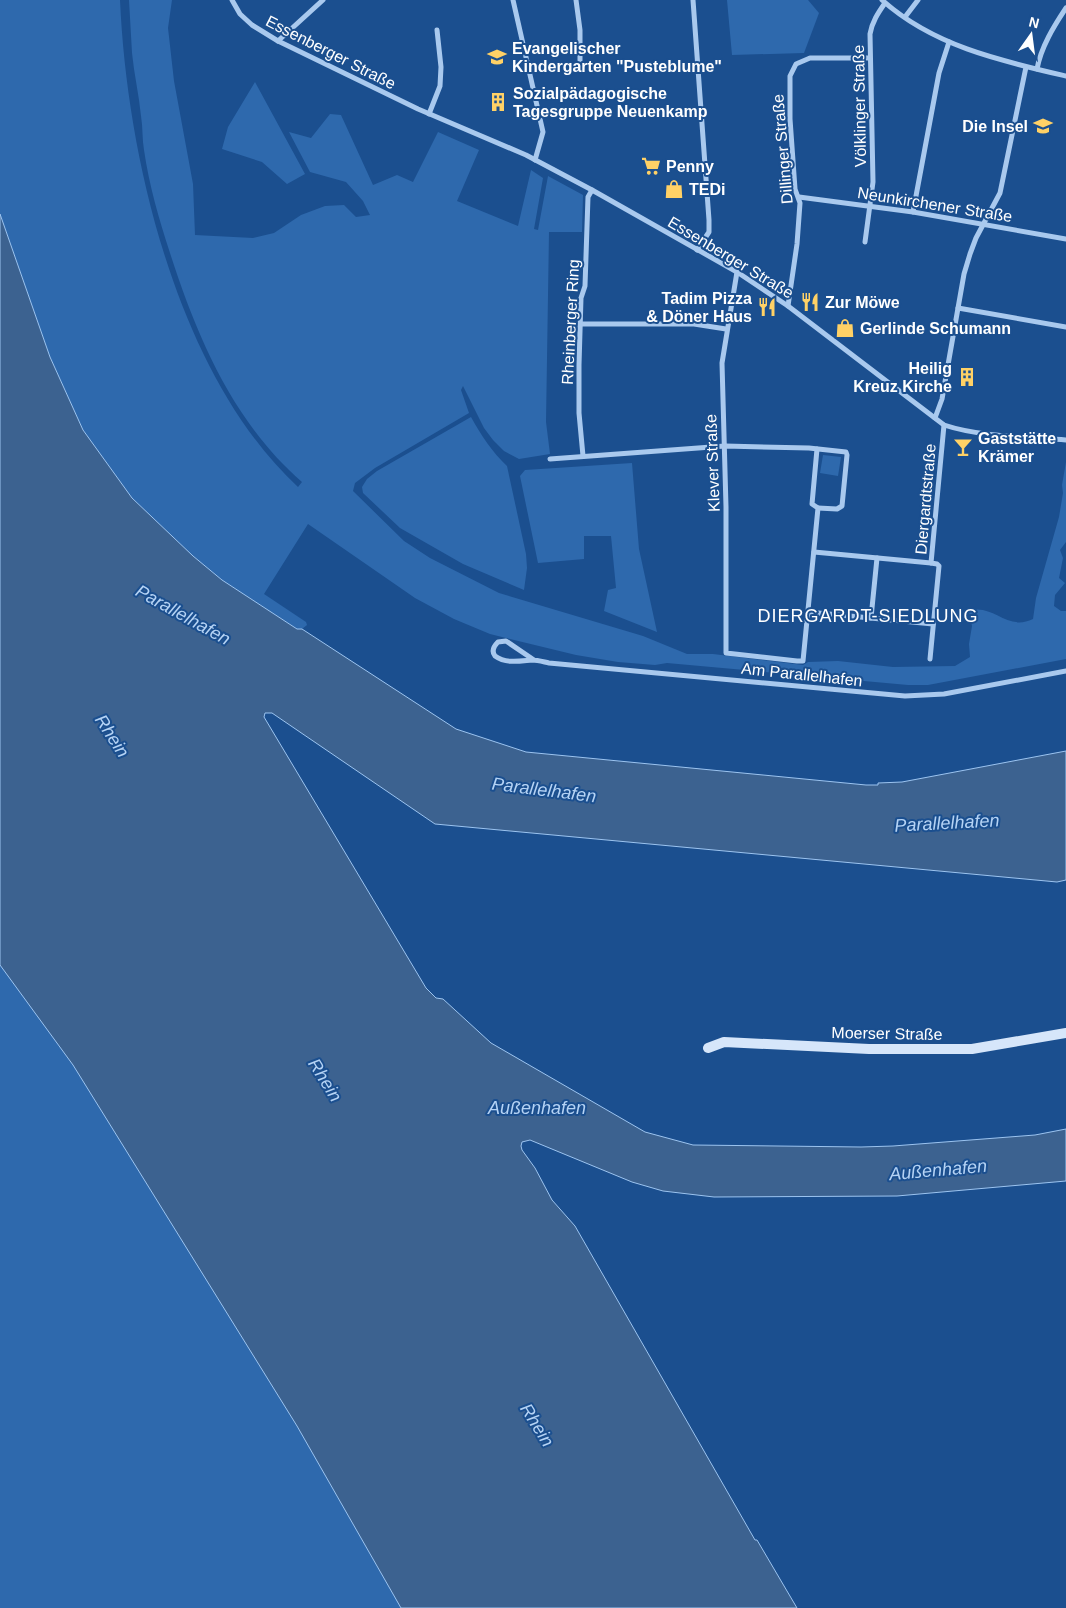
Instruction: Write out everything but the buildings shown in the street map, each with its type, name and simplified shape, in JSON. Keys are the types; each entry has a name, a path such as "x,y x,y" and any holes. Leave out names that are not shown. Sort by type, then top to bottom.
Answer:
{"street":[{"name":"Essenberger Straße","path":"232,0 240,14 252,25 278,41 429,114 535,160 592,190 736,272 788,306 944,426 988,434 1066,440"},
{"path":"278,41 323,0"},
{"path":"513,0 543,132 535,160"},
{"path":"576,0 580,30 580,60"},
{"path":"693,0 709,220 709,232 697,250"},
{"path":"905,17 918,0"},
{"path":"883,1 905,17 949,42 1026,67 1066,76"},
{"name":"Völklinger Straße","path":"865,242 873,182 869,58 871,25 883,1"},
{"path":"1037,69 1042,51 1056,22 1066,8"},
{"path":"429,114 440,86 442,67 437,30"},
{"path":"913,212 939,73 949,42"},
{"name":"Dillinger Straße","path":"788,306 797,244 799,197 795,189 790,119 792,70 803,60 810,58 869,58"},
{"path":"935,418 942,399 958,308 970,254 976,238 1000,193 1026,67"},
{"name":"Rheinberger Ring","path":"583,456 579,413 580,324 581,298 585,286 588,244 588,197 592,190"},
{"name":"Neunkirchener Straße","path":"799,197 913,212 1066,239"},
{"name":"Klever Straße","path":"736,272 722,363 726,507 726,653 803,661 808,612"},
{"path":"958,308 1066,327"},
{"path":"580,324 694,324 726,329"},
{"name":"Diergardtstraße","path":"930,659 939,566 931,562 944,426"},
{"path":"550,459 725,446 817,449 842,451 846,452 847,455 842,506 837,510 818,508 812,504 817,449"},
{"path":"818,508 808,612 933,624"},
{"path":"814,552 931,562"},
{"path":"871,618 877,558"},
{"name":"Am Parallelhafen","path":"534,660 506,642 498,642 494,648 493,653 498,658 521,662 534,660 549,663 905,696 944,694 1066,671"},
{"name":"Moerser Straße","path":"708,1048 724,1042 869,1049 972,1050 1066,1033"}],"shaded area":[{"path":"0,0 120,0 125,62 134,128 148,195 167,262 191,326 221,386 256,441 298,487 302,482 256,433 220,377 192,316 170,253 158,215 143,146 132,53 129,0 172,0 168,28 174,81 193,184 195,235 253,238 274,233 301,215 325,206 344,205 356,217 370,215 363,201 346,182 310,172 289,132 311,138 330,114 341,115 373,185 397,175 413,182 438,132 479,150 457,201 518,226 531,170 543,178 534,229 538,230 548,176 583,195 582,232 549,232 546,422 550,454 519,459 504,451 484,428 463,386 461,390 469,413 375,468 355,483 353,491 404,541 430,558 499,593 643,636 687,654 713,654 803,665 808,662 838,661 893,667 955,666 970,657 969,644 972,626 969,611 985,611 1015,622 1033,619 1036,598 1059,517 1066,462 1066,542 1060,550 1063,558 1059,578 1065,583 1055,595 1054,606 1061,611 1066,611 1066,659 928,685 908,685 667,663 655,665 618,662 576,655 490,634 454,619 415,598 308,524 264,594 306,622 307,625 302,629 297,629 222,580 193,556 132,498 83,430 50,357 0,214"},
{"path":"727,0 808,0 819,13 804,53 732,55"},
{"path":"255,82 305,174 287,184 262,162 222,149 228,127"},
{"path":"471,417 487,443 507,466 526,554 527,568 524,590 463,564 400,528 363,493 362,487 367,479 377,471"},
{"path":"823,455 841,457 838,476 820,473"},
{"path":"632,463 639,549 657,632 604,611 608,590 616,588 611,536 584,536 584,559 538,563 520,476 525,470"},
{"path":"0,950 88,1075 407,1608 0,1608"}],"water":[{"path":"0,214 50,357 83,430 132,498 193,556 222,580 297,629 302,629 456,729 526,752 866,785 902,782 1066,751 1066,880 1057,882 435,824 272,713 265,713 264,717 426,988 436,998 443,999 491,1043 645,1132 693,1145 861,1147 1035,1135 1066,1129 1066,1181 897,1196 714,1197 663,1191 632,1182 530,1140 522,1142 522,1150 535,1168 552,1200 575,1226 755,1540 757,1540 797,1608 401,1608 297,1426 73,1065 0,965"}],"place":[{"name":"Evangelischer Kindergarten \"Pusteblume\"","path":"497,57"},
{"name":"Sozialpädagogische Tagesgruppe Neuenkamp","path":"498,102"},
{"name":"Die Insel","path":"1043,126"},
{"name":"Penny","path":"651,166"},
{"name":"TEDi","path":"674,189"},
{"name":"Zur Möwe","path":"810,302"},
{"name":"Tadim Pizza & Döner Haus","path":"767,307"},
{"name":"Gerlinde Schumann","path":"845,328"},
{"name":"Heilig Kreuz Kirche","path":"967,377"},
{"name":"Gaststätte Krämer","path":"963,447"}],"district":[{"name":"DIERGARDT-SIEDLUNG","path":"868,616"}],"water label":[{"name":"Parallelhafen","path":"183,615"},
{"name":"Rhein","path":"112,736"},
{"name":"Parallelhafen","path":"544,790"},
{"name":"Parallelhafen","path":"947,823"},
{"name":"Rhein","path":"325,1080"},
{"name":"Außenhafen","path":"537,1108"},
{"name":"Außenhafen","path":"938,1170"},
{"name":"Rhein","path":"537,1425"}]}
